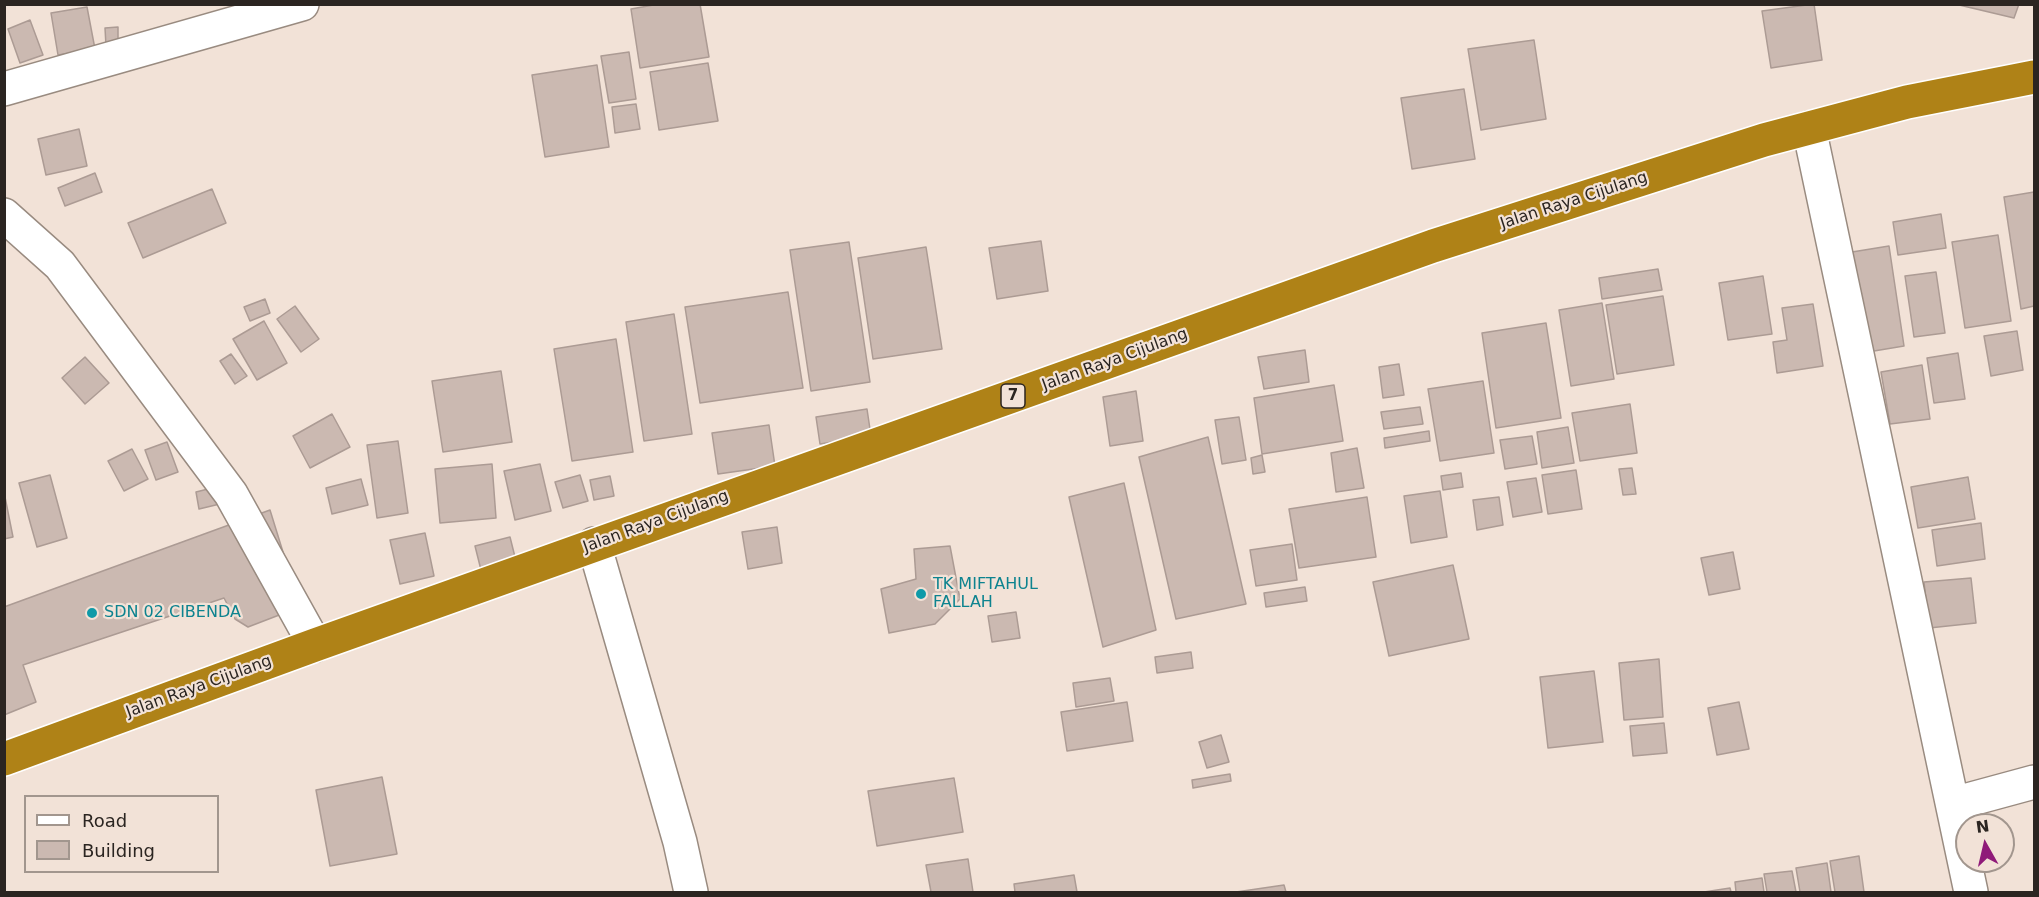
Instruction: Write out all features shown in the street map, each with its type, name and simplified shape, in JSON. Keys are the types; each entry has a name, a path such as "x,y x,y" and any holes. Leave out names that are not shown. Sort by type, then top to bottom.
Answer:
{"highway":[{"name":"Jalan Raya Cijulang","path":"4,759 594,544 1433,246 1764,140 1907,102 2034,77"}],"street":[{"path":"4,89 302,4"},
{"path":"1809,128 1971,892"},
{"path":"4,215 60,265 231,494 315,645"},
{"path":"594,544 680,842 691,892"},
{"path":"1953,804 2034,782"}],"building":[{"path":"659,4 700,4 709,57 640,68 631,9"},
{"path":"1814,4 1822,60 1771,68 1762,11"},
{"path":"1955,4 2019,4 2014,18"},
{"path":"87,7 95,49 58,55 51,13"},
{"path":"30,20 43,55 20,63 8,29"},
{"path":"118,27 118,46 106,46 105,28"},
{"path":"1534,40 1546,119 1481,130 1468,49"},
{"path":"629,52 636,99 609,103 601,56"},
{"path":"708,63 718,121 659,130 650,72"},
{"path":"597,65 609,147 545,157 532,75"},
{"path":"1464,89 1475,159 1412,169 1401,98"},
{"path":"636,104 640,129 615,133 612,107"},
{"path":"79,129 87,166 46,175 38,139"},
{"path":"95,173 102,192 65,206 58,188"},
{"path":"212,189 226,223 143,258 128,223"},
{"path":"2034,192 2034,306 2021,309 2004,197"},
{"path":"1941,214 1946,248 1898,255 1893,222"},
{"path":"1998,235 2011,321 1965,328 1952,242"},
{"path":"1041,241 1048,291 997,299 989,248"},
{"path":"849,242 870,382 811,391 790,250"},
{"path":"1889,246 1904,346 1868,352 1852,252"},
{"path":"926,247 942,349 873,359 858,258"},
{"path":"1658,269 1662,290 1602,299 1599,278"},
{"path":"1936,272 1945,333 1914,337 1905,276"},
{"path":"1763,276 1772,334 1728,340 1719,283"},
{"path":"788,292 803,388 700,403 685,307"},
{"path":"1663,296 1674,365 1617,374 1606,305"},
{"path":"265,299 270,313 250,321 244,307"},
{"path":"1602,303 1614,379 1571,386 1559,310"},
{"path":"1813,304 1823,366 1777,373 1773,342 1787,340 1782,308"},
{"path":"295,306 319,339 301,352 277,319"},
{"path":"674,314 692,434 644,441 626,322"},
{"path":"264,321 287,363 257,380 233,339"},
{"path":"1546,323 1561,418 1496,428 1482,333"},
{"path":"2017,331 2023,370 1991,376 1984,336"},
{"path":"616,339 633,452 572,461 554,349"},
{"path":"1305,350 1309,382 1264,389 1258,357"},
{"path":"1958,353 1965,399 1934,403 1927,358"},
{"path":"231,354 247,376 235,384 220,361"},
{"path":"85,357 109,383 85,404 62,378"},
{"path":"1399,364 1404,395 1383,398 1379,367"},
{"path":"1922,365 1930,419 1890,424 1881,372"},
{"path":"501,371 512,442 443,452 432,381"},
{"path":"1483,381 1494,453 1440,461 1428,389"},
{"path":"1334,385 1343,441 1262,454 1254,398"},
{"path":"1136,391 1143,441 1110,446 1103,397"},
{"path":"1630,404 1637,453 1580,461 1572,413"},
{"path":"1420,407 1423,424 1384,429 1381,412"},
{"path":"867,409 871,436 820,444 816,417"},
{"path":"332,414 350,447 310,468 293,436"},
{"path":"1239,417 1246,460 1222,464 1215,420"},
{"path":"769,425 775,466 718,474 712,433"},
{"path":"1568,427 1574,463 1542,468 1537,432"},
{"path":"1429,431 1430,441 1385,448 1384,438"},
{"path":"1532,436 1537,464 1505,469 1500,440"},
{"path":"1208,437 1246,604 1176,619 1139,457"},
{"path":"398,441 408,513 377,518 367,445"},
{"path":"167,442 178,472 156,480 145,450"},
{"path":"1357,448 1364,488 1336,492 1331,453"},
{"path":"132,449 148,479 124,491 108,461"},
{"path":"1262,455 1265,472 1253,474 1251,458"},
{"path":"492,464 496,518 440,523 435,469"},
{"path":"540,464 551,511 515,520 504,471"},
{"path":"1632,468 1636,494 1623,495 1619,469"},
{"path":"1576,470 1582,509 1548,514 1542,475"},
{"path":"1461,473 1463,487 1443,490 1441,476"},
{"path":"50,475 67,538 37,547 19,483"},
{"path":"580,475 588,501 563,508 555,482"},
{"path":"610,476 614,496 594,500 590,480"},
{"path":"1968,477 1975,519 1918,528 1911,487"},
{"path":"1536,478 1542,512 1513,517 1507,482"},
{"path":"361,479 368,505 332,514 326,488"},
{"path":"1124,483 1156,630 1103,647 1069,497"},
{"path":"220,486 224,503 199,509 196,492"},
{"path":"1440,491 1447,537 1411,543 1404,496"},
{"path":"4,492 13,537 4,539"},
{"path":"1367,497 1376,557 1299,568 1289,509"},
{"path":"1499,497 1503,525 1477,530 1473,500"},
{"name":"SDN 02 CIBENDA","path":"270,510 300,607 248,627 235,619 224,598 23,665 36,702 4,715 4,607"},
{"path":"1981,523 1985,559 1937,566 1932,530"},
{"path":"777,527 782,563 748,569 742,532"},
{"path":"425,533 434,576 400,584 390,540"},
{"path":"510,537 516,561 481,570 475,546"},
{"path":"1292,544 1297,580 1256,586 1250,550"},
{"name":"TK MIFTAHUL FALLAH","path":"950,546 960,599 935,624 889,633 881,589 916,579 914,549"},
{"path":"1733,552 1740,589 1709,595 1701,558"},
{"path":"1453,565 1469,639 1389,656 1373,582"},
{"path":"1971,578 1976,623 1929,628 1924,582"},
{"path":"1305,587 1307,601 1266,607 1264,593"},
{"path":"1016,612 1020,638 992,642 988,616"},
{"path":"1191,652 1193,668 1157,673 1155,657"},
{"path":"1659,659 1663,717 1624,720 1619,663"},
{"path":"1594,671 1603,742 1548,748 1540,677"},
{"path":"1110,678 1114,701 1076,707 1073,683"},
{"path":"1127,702 1133,741 1067,751 1061,712"},
{"path":"1739,702 1749,749 1717,755 1708,708"},
{"path":"1664,723 1667,753 1633,756 1630,726"},
{"path":"1221,735 1229,762 1207,768 1199,742"},
{"path":"1230,774 1231,781 1193,788 1192,780"},
{"path":"382,777 397,854 330,866 316,790"},
{"path":"954,778 963,832 877,846 868,791"},
{"path":"1859,856 1864,892 1835,892 1830,861"},
{"path":"968,859 973,892 931,892 926,865"},
{"path":"1827,863 1831,892 1800,892 1796,868"},
{"path":"1792,871 1796,892 1767,892 1764,874"},
{"path":"1074,875 1077,892 1015,892 1014,884"},
{"path":"1762,878 1764,892 1736,892 1735,882"},
{"path":"1284,885 1286,892 1236,892"},
{"path":"1730,888 1731,892 1704,892"}],"place":[{"name":"TK MIFTAHUL FALLAH","path":"921,594"},
{"name":"SDN 02 CIBENDA","path":"92,613"}]}
